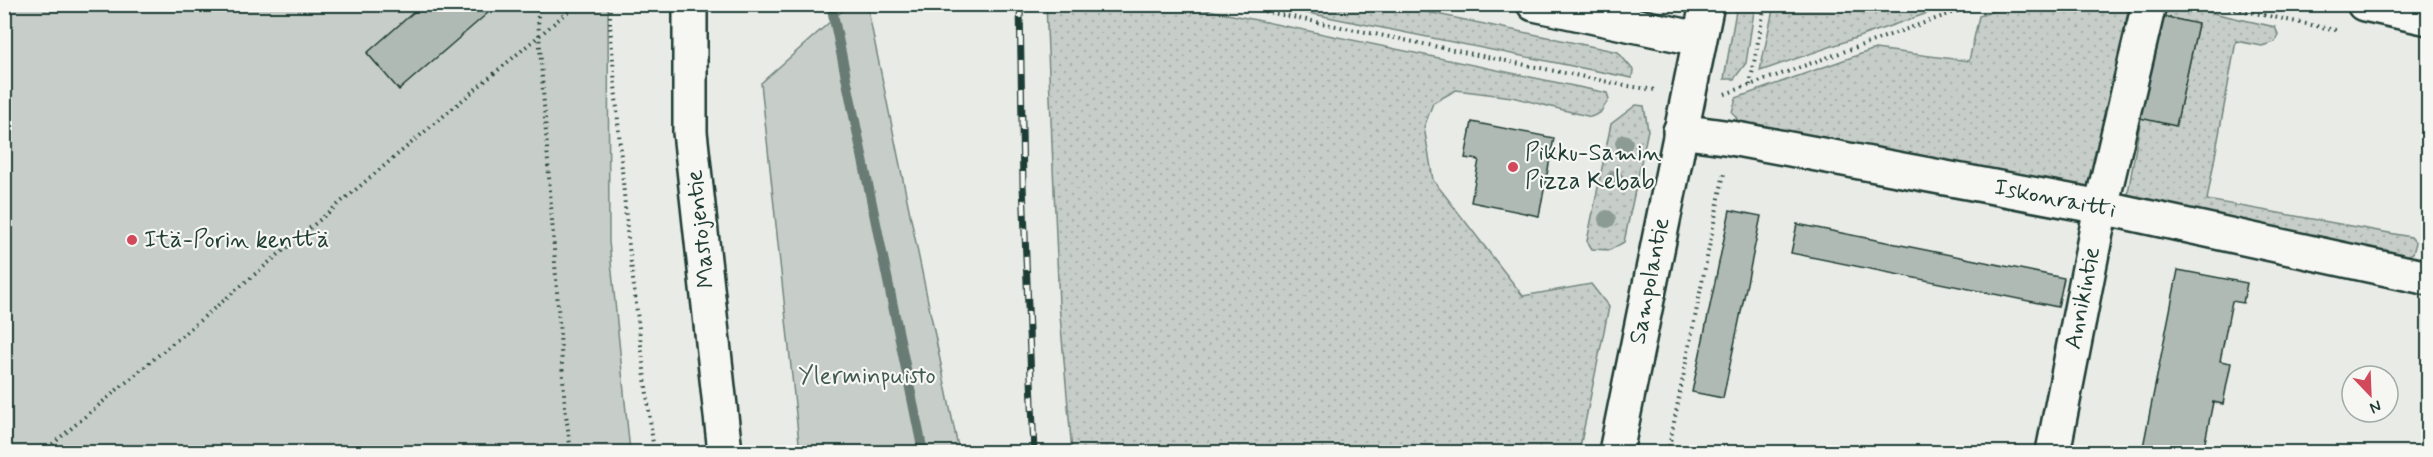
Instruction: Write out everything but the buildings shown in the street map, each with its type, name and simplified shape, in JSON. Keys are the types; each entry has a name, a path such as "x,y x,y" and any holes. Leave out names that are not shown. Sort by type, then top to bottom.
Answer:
{"street":[{"name":"Mastojentie","path":"690,4 690,132 725,453"},
{"path":"1534,4 1699,39"},
{"name":"Sampolantie","path":"1616,453 1707,4"},
{"name":"Annikintie","path":"2053,453 2101,207 2149,4"},
{"path":"2364,4 2428,18"},
{"name":"Iskonraitti","path":"1680,130 2101,207 2428,278"}],"path":[{"path":"537,4 565,407 571,453"},
{"path":"43,453 577,4"},
{"path":"610,4 627,230 654,453"},
{"path":"1229,4 1628,86 1689,94 1727,94 1977,4"},
{"path":"1750,86 1765,4"},
{"path":"2211,4 2348,32"},
{"path":"1668,453 1731,138 1722,115 1727,94"}],"green space":[{"path":"1774,4 1951,5 1760,71"},
{"path":"4,5 608,5 609,242 630,452 5,452"},
{"name":"Ylerminpuisto","path":"849,5 867,5 959,452 800,452 761,83"},
{"path":"1046,5 1184,5 1607,93 1609,99 1600,113 1591,117 1512,97 1456,90 1433,103 1424,127 1433,180 1523,296 1591,284 1609,307 1579,452 1072,452 1059,304"},
{"path":"1268,5 1394,5 1618,52 1633,70 1632,78"},
{"path":"1737,5 1755,5 1746,63 1734,79 1724,79"},
{"path":"2011,5 2129,5 2095,187 2084,191 1743,128 1732,112 1736,98 1875,49 1969,61 1979,16"},
{"path":"2164,5 2177,5 2275,27 2278,34 2275,42 2262,46 2236,41 2207,200 2411,237 2416,243 2413,253 2405,257 2134,201 2128,193 2141,118 2176,125 2198,24 2162,16"},
{"path":"1636,105 1644,106 1648,130 1624,242 1610,250 1592,249 1587,241 1611,124"}],"waterway":[{"path":"831,4 923,452"}],"railway":[{"path":"1020,4 1023,185 1034,452"}],"place":[{"name":"Pikku-Samin Pizza Kebab","path":"1513,167"},
{"name":"Itä-Porin kenttä","path":"132,240"}]}
